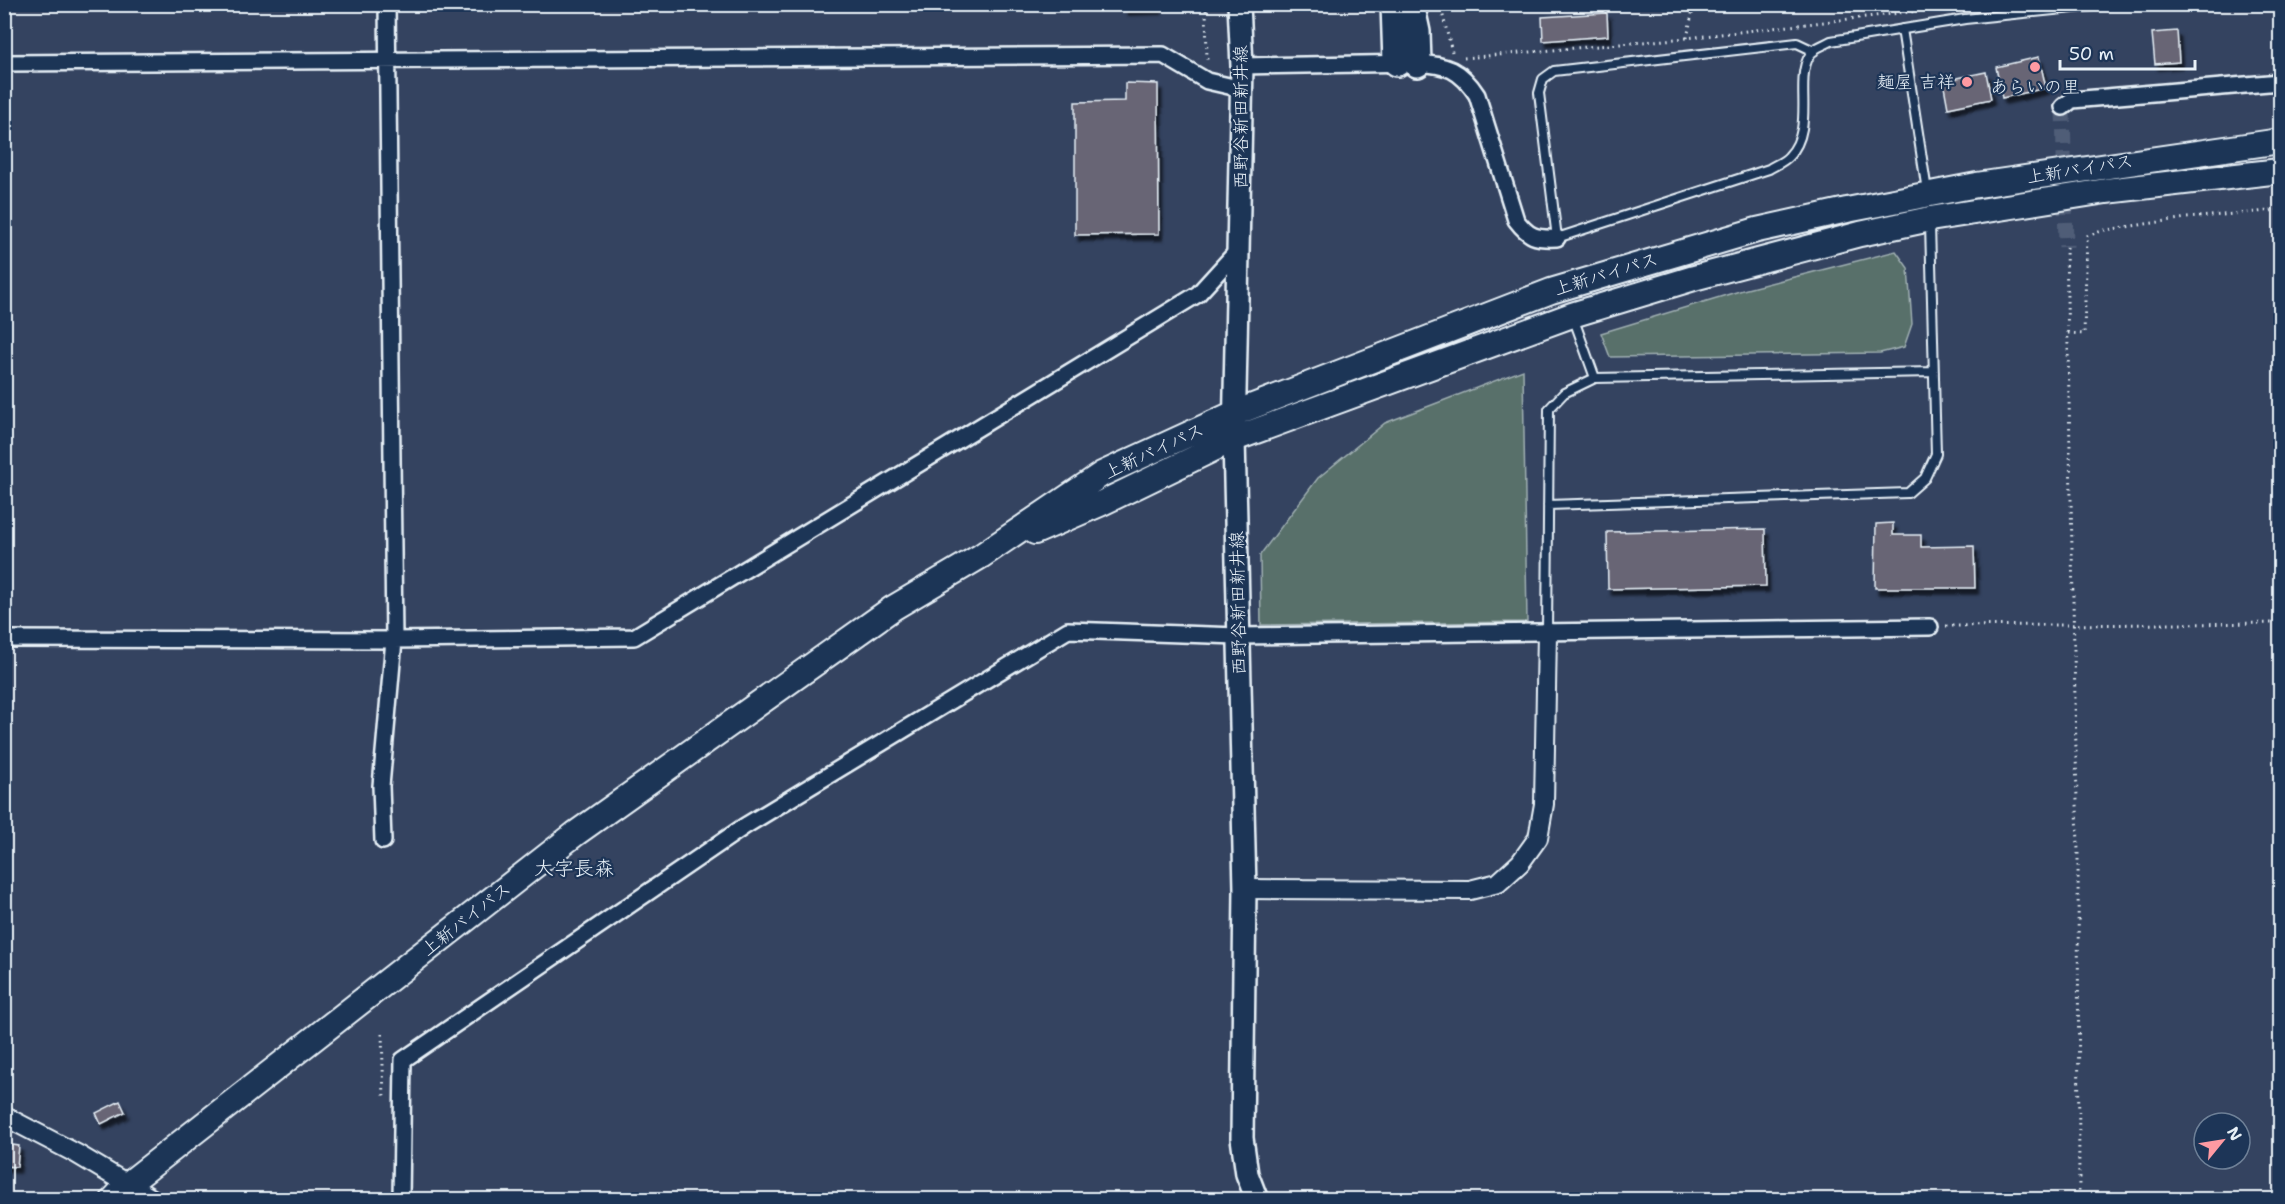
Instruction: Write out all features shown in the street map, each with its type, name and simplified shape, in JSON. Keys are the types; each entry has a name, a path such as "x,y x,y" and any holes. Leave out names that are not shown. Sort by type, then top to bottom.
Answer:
{"highway":[{"path":"1395,4 1407,62"},
{"path":"1407,62 1416,32 1410,4"},
{"name":"上新バイパス","path":"981,556 1100,504 1234,439 1572,315 1705,275 1860,234 1929,207 2093,167 2280,141"},
{"name":"上新バイパス","path":"121,1192 574,834 893,608 981,556 1102,474 1235,412 1551,291 1757,230 1929,207 2106,191 2280,171"}],"main road":[{"name":"西野谷新田新井線","path":"1239,4 1242,90 1234,439 1245,889 1242,1138 1247,1174 1257,1200"}],"street":[{"path":"383,841 381,786 394,640 387,4"},
{"path":"4,63 1163,55 1207,81 1242,90"},
{"path":"1242,66 1407,62 1442,65 1456,71 1468,81 1477,95 1516,220 1526,233 1540,239 1557,238"},
{"path":"2063,106 2072,100 2280,82"},
{"path":"4,639 394,640 634,637 1198,294 1240,248"},
{"path":"401,1198 403,1060 745,826 1068,630 1238,636 1930,627"},
{"path":"1245,889 1470,890 1498,883 1520,863 1539,838 1544,804 1547,632"},
{"path":"4,1116 77,1154 121,1192 154,1200"}],"lane":[{"path":"1814,51 1797,43 1554,71 1543,79 1539,93 1557,238 1769,169 1788,157 1799,141 1803,123 1804,67 1814,51 1831,41 1965,19 2114,4"},
{"path":"1548,505 1908,493 1925,478 1936,454 1929,207 1902,29"},
{"path":"1572,315 1595,378"},
{"path":"1547,632 1549,409 1564,393 1595,378 1934,372"}],"path":[{"path":"1206,4 1207,81"},
{"path":"1440,4 1454,59 1687,38 1926,10"},
{"path":"1687,38 1694,4"},
{"path":"2068,333 2084,334 2087,236 2104,230 2187,218 2280,210"},
{"path":"2066,247 2078,852 2079,1200"},
{"path":"1930,627 2280,623"}],"green space":[{"path":"1896,251 1908,268 1912,324 1904,347 1880,353 1610,357 1601,333 1743,290"},
{"path":"1523,370 1527,622 1261,625 1260,555 1318,478 1385,423"}],"building":[{"path":"1124,4 1158,4 1158,8 1124,9"},
{"path":"1607,13 1608,36 1543,41 1542,17"},
{"path":"2177,31 2179,62 2155,64 2152,33"},
{"path":"2039,57 2046,88 2002,98 1996,67"},
{"path":"1986,72 1991,99 1948,108 1943,81"},
{"path":"1125,83 1158,84 1159,234 1075,235 1075,102 1125,101"},
{"path":"1893,523 1893,535 1921,535 1921,547 1974,546 1975,588 1875,588 1876,524"},
{"path":"1765,529 1766,586 1608,589 1607,532"},
{"path":"120,1101 125,1112 101,1124 96,1113"},
{"path":"6,1144 19,1146 17,1167 4,1166"}],"tunnel":[{"path":"2063,107 2066,247"}],"place":[{"name":"あらいの里","path":"2035,67"},
{"name":"麺屋 吉祥","path":"1967,82"}],"district":[{"name":"大字長森","path":"574,868"}]}
